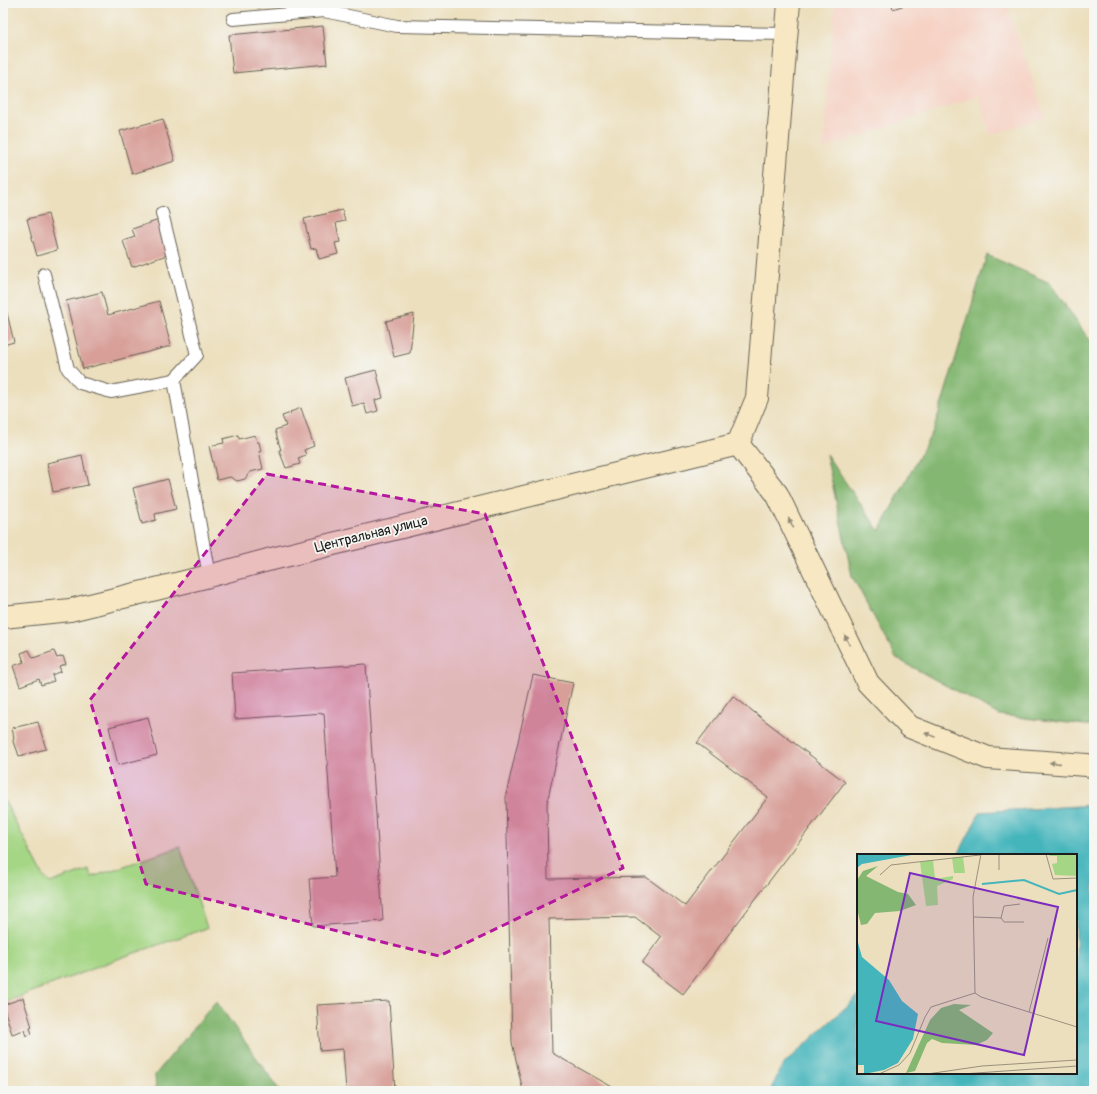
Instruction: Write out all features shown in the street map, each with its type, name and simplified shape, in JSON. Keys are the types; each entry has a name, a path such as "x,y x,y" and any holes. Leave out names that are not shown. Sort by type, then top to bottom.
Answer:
{"main road":[{"path":"789,3 757,398 738,444 777,494 868,683 910,728 988,758 1087,765 1094,767"},
{"name":"Центральная улица","path":"3,617 70,610 738,444"}],"lane":[{"path":"233,19 324,11 397,26 786,34"},
{"path":"44,274 68,369 80,383 111,392 174,380 197,355 162,212"},
{"path":"174,380 209,576"}],"highlighted area":[{"path":"267,474 485,514 623,868 439,956 146,884 90,700"}],"shaded area":[{"path":"835,3 1006,3 1045,117 991,135 978,96 823,149"}],"green space":[{"path":"987,255 1050,283 1094,347 1094,726 999,715 896,658 852,576 826,454 879,531 934,429"},
{"path":"3,798 44,877 50,883 88,869 92,877 180,847 207,928 123,957 3,1003"},
{"path":"216,1001 280,1091 156,1091 155,1075"}],"water":[{"path":"1094,805 1094,1091 770,1091 783,1065 857,997 857,1074 1077,1074 1077,854 959,854 980,812"}],"building":[{"path":"891,3 911,3 893,9"},
{"path":"323,26 327,64 233,73 229,35"},
{"path":"163,119 175,161 132,174 120,131"},
{"path":"342,210 345,221 336,223 340,242 335,243 338,254 319,259 316,248 311,249 304,219"},
{"path":"48,214 57,250 37,256 27,219"},
{"path":"159,220 170,254 132,267 123,241 135,237 132,229"},
{"path":"102,292 108,315 159,301 171,346 83,369 66,301"},
{"path":"5,305 14,342 3,345 3,306"},
{"path":"414,314 410,353 394,357 386,321"},
{"path":"376,370 383,398 375,400 378,411 367,414 364,403 352,406 345,378"},
{"path":"301,408 314,446 304,450 306,455 298,458 300,464 286,468 279,450 281,450 275,430 286,426 282,416"},
{"path":"238,435 239,439 255,435 257,442 259,442 261,451 259,451 263,469 250,472 245,479 237,481 230,477 217,480 209,446 224,443 223,439"},
{"path":"82,455 88,485 53,492 47,463"},
{"path":"168,479 176,509 155,514 156,520 142,524 133,488"},
{"path":"29,650 33,658 54,651 57,658 63,656 66,664 59,666 61,671 52,675 54,681 41,685 39,679 20,686 13,666 24,662 21,653"},
{"path":"366,664 383,921 313,926 309,879 335,877 324,713 235,719 232,673"},
{"path":"533,675 573,683 547,803 548,879 646,877 685,906 768,797 697,743 733,696 845,782 683,994 642,963 661,937 635,917 549,919 552,1053 614,1088 612,1091 523,1091 512,1042 506,795"},
{"path":"148,717 157,755 118,765 109,727"},
{"path":"38,722 46,749 19,756 13,741 14,738 12,728"},
{"path":"23,998 32,1027 30,1028 32,1034 26,1036 24,1030 12,1034 3,1005"},
{"path":"389,1001 395,1091 346,1091 343,1049 320,1051 317,1005"}]}
